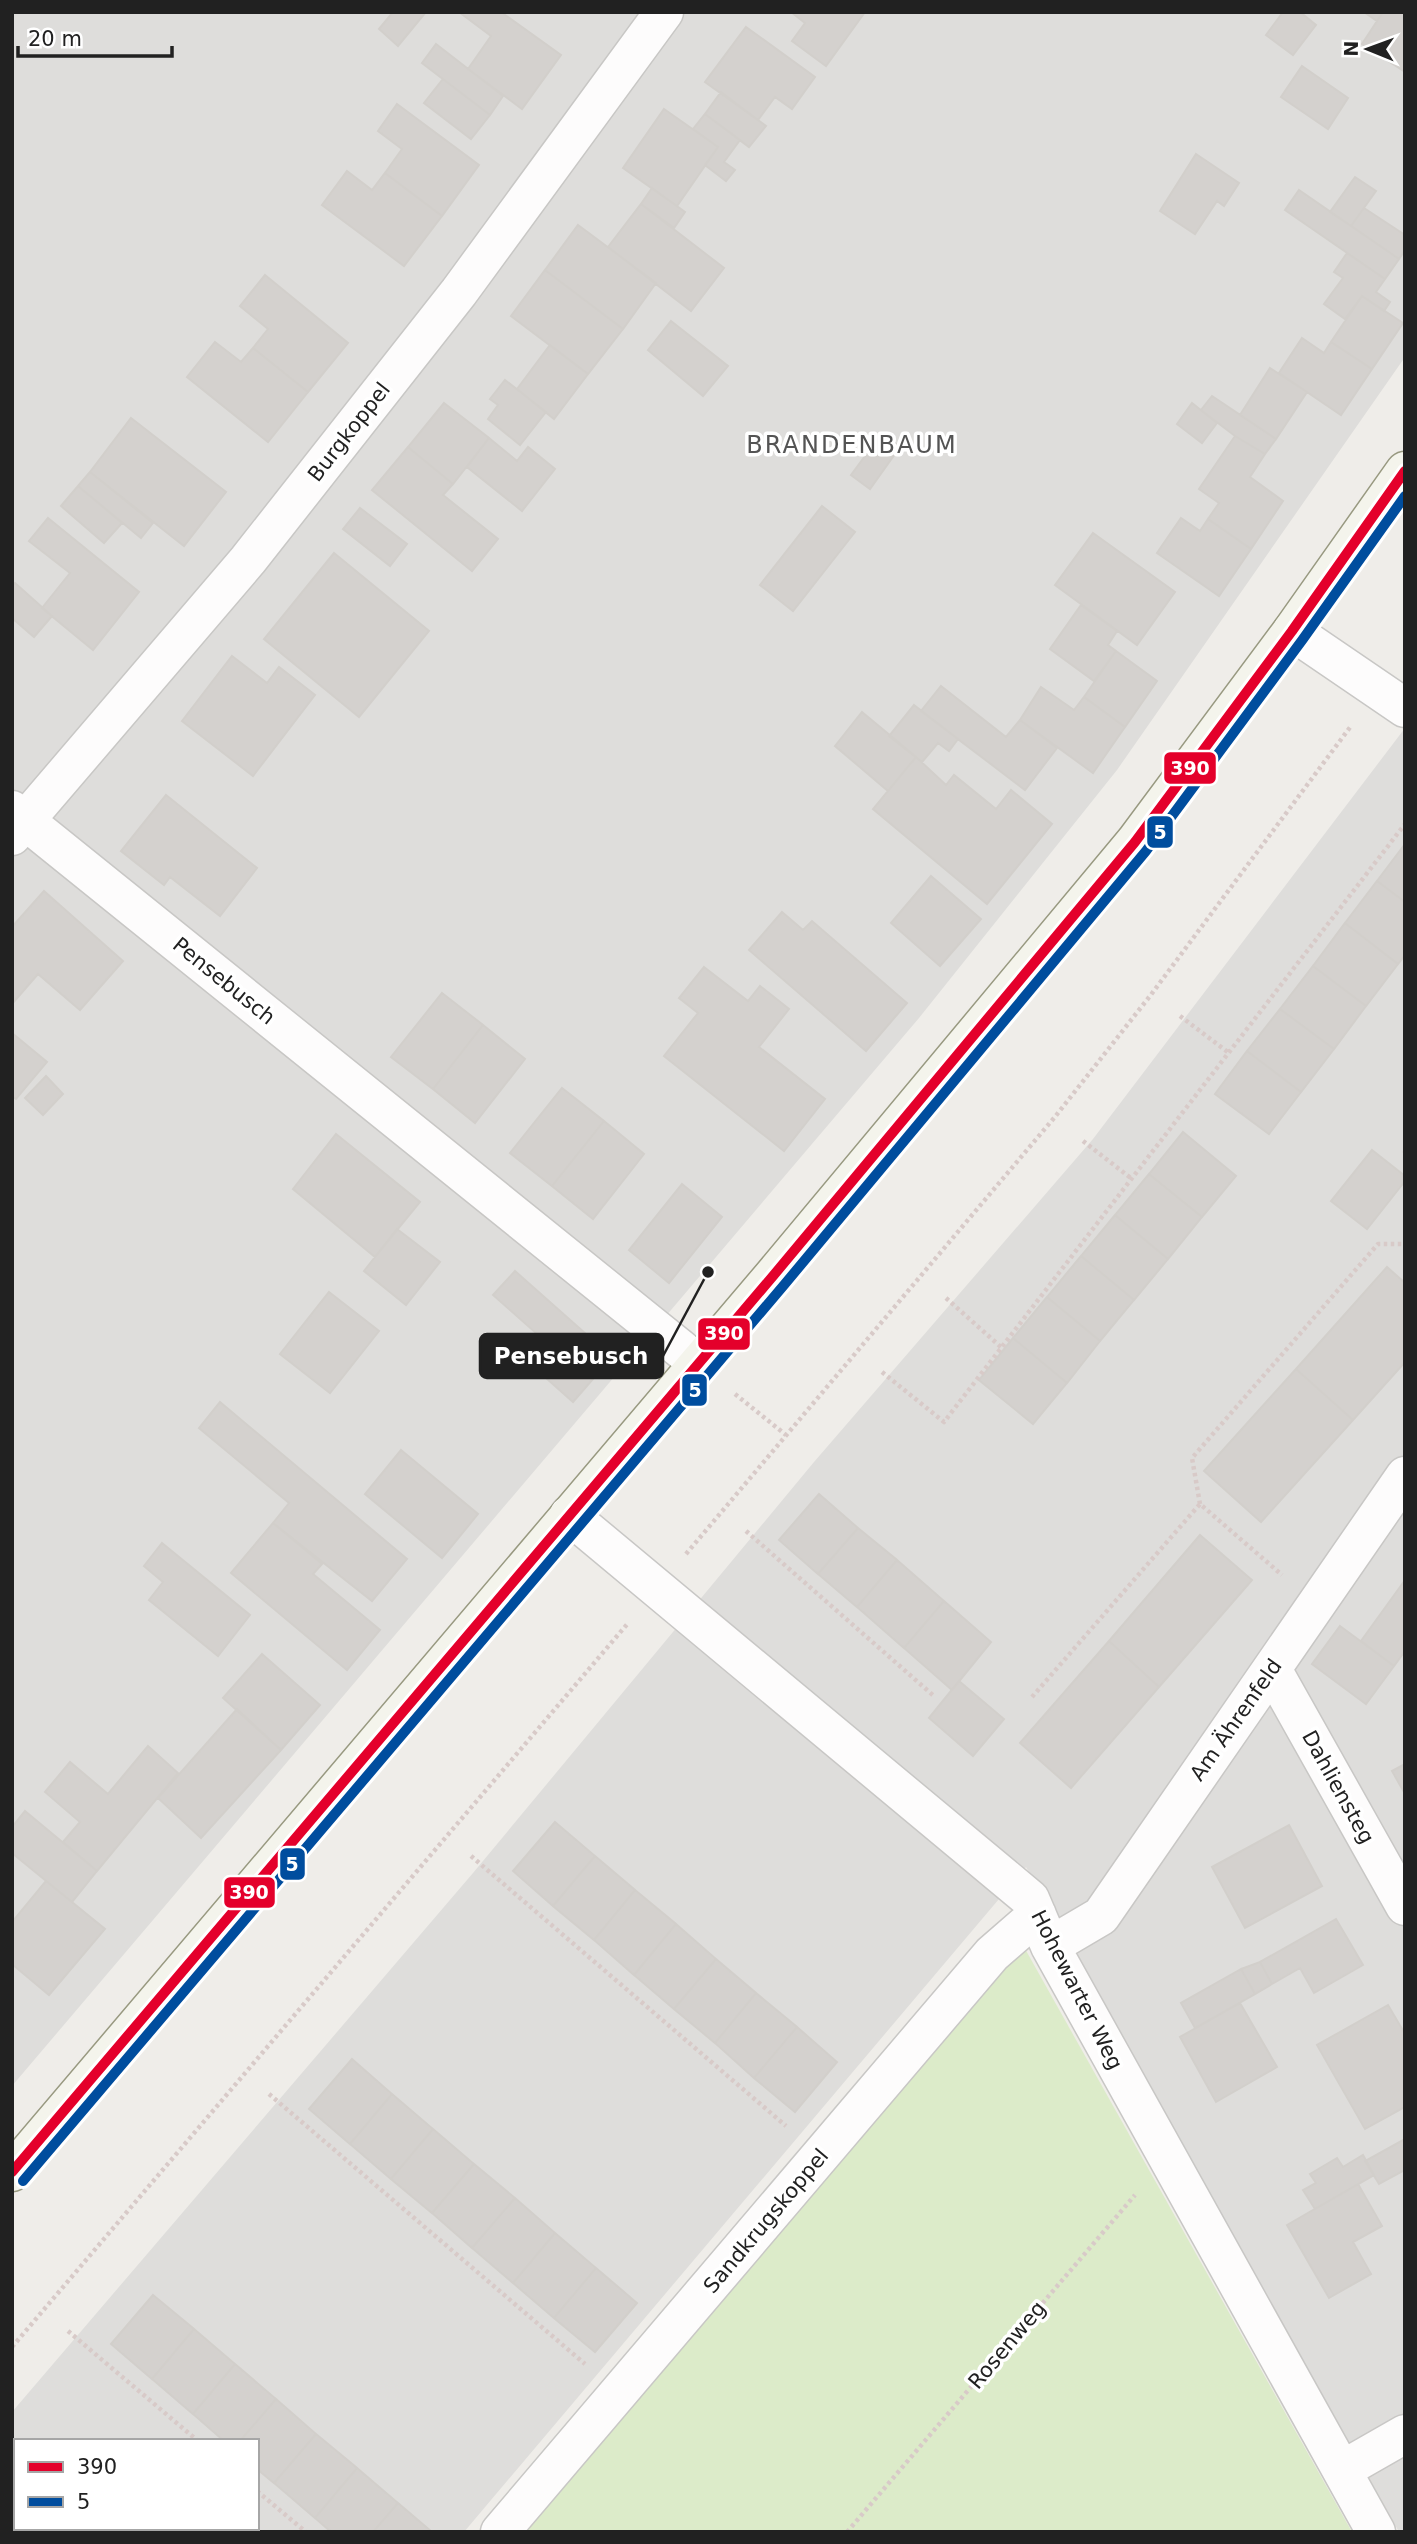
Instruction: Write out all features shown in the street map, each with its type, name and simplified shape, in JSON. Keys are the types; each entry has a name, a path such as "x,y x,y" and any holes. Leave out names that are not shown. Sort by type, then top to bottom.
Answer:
{"main road":[{"path":"12,2172 791,1255 1135,842 1292,631 1405,471"}],"street":[{"name":"Burgkoppel","path":"17,822 248,560 458,292 664,12"},
{"path":"1292,631 1392,699"},
{"name":"Pensebusch","path":"17,822 698,1363"},
{"name":"Am Ährenfeld","path":"1043,1930 1101,1916 1405,1476"},
{"name":"Hohewarter Weg","path":"569,1515 1030,1899 1043,1930 1167,2158 1376,2532"},
{"name":"Dahliensteg","path":"1272,1669 1405,1906"},
{"name":"Sandkrugskoppel","path":"500,2532 992,1954 1043,1930"},
{"path":"1342,2470 1405,2434"}],"path":[{"path":"12,2347 1054,1118 1392,699"},
{"path":"882,1372 944,1422 1405,824"},
{"path":"1180,1016 1229,1053"},
{"path":"1083,1141 1132,1180"},
{"path":"1316,1604 1200,1504 1192,1458 1378,1244 1405,1244"},
{"path":"946,1298 1002,1348"},
{"path":"698,1363 786,1435"},
{"path":"1032,1697 1200,1504"},
{"path":"746,1531 935,1696"},
{"path":"471,1856 821,2156"},
{"path":"269,2094 619,2393"},
{"name":"Rosenweg","path":"847,2532 1167,2158"},
{"path":"68,2331 196,2439"},
{"path":"259,2493 306,2532"}],"shaded area":[{"path":"12,12 1405,12 1405,357 1117,770 919,1018 12,2086"},
{"path":"1405,728 1405,2532 1399,2532 1026,1867 464,2532 12,2532 12,2412 473,1873 814,1462 1093,1139"}],"green space":[{"path":"1024,1947 1352,2532 520,2532 998,1969"}],"building":[{"path":"393,12 426,12 398,46 379,29"},
{"path":"459,12 501,12 561,55 522,109 468,69 491,36"},
{"path":"791,12 865,12 826,66 792,41 805,23"},
{"path":"1283,12 1300,12 1316,25 1293,55 1266,35"},
{"path":"1364,12 1383,12 1377,21"},
{"path":"1383,12 1405,12 1405,72 1362,44"},
{"path":"746,27 815,77 792,109 775,97 758,120 705,82"},
{"path":"436,44 503,96 490,115 422,63"},
{"path":"1302,66 1348,98 1328,129 1281,97"},
{"path":"443,79 490,115 471,139 424,103"},
{"path":"721,92 766,126 749,147 705,114"},
{"path":"397,104 479,165 442,216 385,173 402,149 378,131"},
{"path":"664,109 718,147 677,206 623,168"},
{"path":"705,114 740,140 724,162 735,170 726,181 705,165 718,147 693,129"},
{"path":"1196,154 1239,183 1224,206 1217,201 1195,234 1160,211"},
{"path":"347,171 372,190 385,173 442,216 404,266 322,205"},
{"path":"1355,177 1376,191 1351,226 1330,212"},
{"path":"652,188 685,212 674,228 641,204"},
{"path":"1299,190 1399,259 1385,279 1285,210"},
{"path":"641,204 724,268 691,311 608,247"},
{"path":"1364,208 1405,235 1405,250 1399,259 1351,226"},
{"path":"578,225 656,283 623,329 545,270"},
{"path":"1347,253 1385,279 1376,292 1390,302 1384,311 1362,296 1345,319 1324,304 1343,278 1334,272"},
{"path":"545,270 623,329 588,374 511,316"},
{"path":"265,275 348,343 308,392 253,348 268,329 240,306"},
{"path":"1362,296 1403,323 1372,369 1331,342"},
{"path":"671,321 728,366 703,396 648,350"},
{"path":"1302,338 1324,353 1331,342 1372,369 1341,415 1279,373"},
{"path":"215,342 241,362 253,348 308,392 268,442 187,377"},
{"path":"550,345 588,374 554,419 517,389"},
{"path":"1270,368 1307,392 1276,439 1240,415"},
{"path":"505,380 546,412 520,445 488,419 498,405 490,399"},
{"path":"1212,396 1276,439 1265,454 1235,436 1201,410"},
{"path":"444,403 489,438 453,484 408,447"},
{"path":"1192,403 1217,423 1202,443 1177,424"},
{"path":"131,418 226,492 184,546 90,472"},
{"path":"882,433 900,447 870,489 851,475"},
{"path":"1235,436 1265,454 1250,477 1283,501 1251,549 1208,519 1219,503 1199,489"},
{"path":"489,438 517,461 528,447 555,469 522,511 467,467"},
{"path":"408,447 453,484 443,495 498,539 472,571 372,490"},
{"path":"90,472 153,523 141,538 78,486"},
{"path":"78,486 122,523 104,543 61,506"},
{"path":"822,506 855,532 793,611 760,585"},
{"path":"360,508 407,544 390,566 343,529"},
{"path":"48,518 139,592 93,650 42,608 70,573 29,541"},
{"path":"1181,518 1200,531 1208,519 1251,549 1219,596 1157,553"},
{"path":"1093,533 1175,592 1137,645 1055,585"},
{"path":"334,553 429,631 359,717 264,639"},
{"path":"15,583 52,616 34,637 12,618 12,586"},
{"path":"1081,605 1117,631 1108,645 1116,651 1094,681 1050,649"},
{"path":"1116,651 1157,681 1125,727 1084,697"},
{"path":"232,656 267,683 279,667 315,695 253,776 182,721"},
{"path":"941,686 1006,737 1020,720 1057,748 1025,790 921,711"},
{"path":"1041,687 1074,710 1084,697 1125,727 1093,773 1020,720"},
{"path":"914,705 958,739 949,751 938,743 922,762 889,736"},
{"path":"862,712 916,757 888,791 835,746"},
{"path":"916,757 946,785 954,775 996,809 1011,790 1052,824 987,904 873,809"},
{"path":"166,795 257,868 220,916 170,877 164,885 121,851"},
{"path":"1405,844 1405,902 1377,881"},
{"path":"931,876 981,919 940,966 891,923"},
{"path":"1377,881 1405,902 1405,955 1398,964 1345,923"},
{"path":"44,891 123,961 80,1010 38,974 12,1004 12,927"},
{"path":"782,912 803,930 812,921 907,1003 866,1051 749,950"},
{"path":"1345,923 1398,964 1366,1006 1313,966"},
{"path":"1313,966 1366,1006 1334,1049 1280,1009"},
{"path":"704,967 748,1001 760,986 789,1009 759,1047 825,1099 784,1151 664,1056 698,1013 679,998"},
{"path":"442,993 483,1025 433,1089 391,1057"},
{"path":"1280,1009 1334,1049 1301,1092 1247,1051"},
{"path":"483,1025 525,1059 475,1123 433,1089"},
{"path":"12,1033 47,1062 16,1099 12,1096"},
{"path":"1247,1051 1301,1092 1269,1134 1215,1094"},
{"path":"46,1076 63,1094 43,1115 25,1098"},
{"path":"562,1088 604,1121 552,1186 510,1153"},
{"path":"604,1121 644,1154 593,1219 552,1186"},
{"path":"1183,1132 1236,1176 1202,1217 1149,1174"},
{"path":"336,1134 420,1202 375,1257 293,1189"},
{"path":"1372,1150 1405,1176 1405,1181 1367,1229 1331,1201"},
{"path":"1149,1174 1202,1217 1168,1259 1115,1215"},
{"path":"682,1184 722,1217 669,1283 629,1250"},
{"path":"1115,1215 1168,1259 1134,1300 1081,1256"},
{"path":"397,1229 440,1262 406,1305 364,1271"},
{"path":"1081,1256 1134,1300 1100,1341 1047,1297"},
{"path":"1387,1267 1405,1283 1405,1362 1353,1420 1296,1369"},
{"path":"515,1271 612,1357 573,1402 519,1354 536,1333 493,1295"},
{"path":"329,1292 379,1331 330,1393 280,1354"},
{"path":"1047,1297 1100,1341 1067,1383 1013,1338"},
{"path":"1013,1338 1067,1383 1033,1424 979,1380"},
{"path":"1296,1369 1353,1420 1261,1522 1204,1471"},
{"path":"220,1402 407,1559 372,1601 273,1523 289,1503 199,1428"},
{"path":"401,1450 478,1514 442,1558 365,1494"},
{"path":"819,1494 858,1528 818,1574 779,1540"},
{"path":"273,1523 322,1564 313,1574 380,1630 347,1670 231,1573"},
{"path":"858,1528 897,1560 857,1607 818,1574"},
{"path":"1200,1535 1252,1580 1159,1687 1109,1641"},
{"path":"162,1543 250,1615 218,1656 149,1600 163,1582 144,1566"},
{"path":"897,1560 944,1601 904,1648 857,1607"},
{"path":"1405,1580 1405,1651 1394,1666 1361,1641"},
{"path":"944,1601 991,1642 952,1690 904,1648"},
{"path":"1340,1626 1394,1666 1366,1704 1312,1664"},
{"path":"1109,1641 1159,1687 1071,1788 1020,1743"},
{"path":"262,1654 320,1705 281,1750 223,1698"},
{"path":"959,1681 1004,1719 973,1756 929,1718"},
{"path":"237,1709 281,1750 201,1838 158,1798"},
{"path":"148,1746 178,1773 97,1871 63,1842 80,1822 45,1792 70,1762 108,1794"},
{"path":"1405,1764 1405,1794 1392,1771"},
{"path":"25,1811 97,1871 72,1902 12,1853 12,1827"},
{"path":"555,1822 595,1856 553,1906 513,1871"},
{"path":"1289,1825 1322,1886 1245,1928 1212,1867"},
{"path":"595,1856 635,1890 594,1940 553,1906"},
{"path":"46,1881 105,1929 49,1995 12,1964 12,1922"},
{"path":"635,1890 676,1924 634,1975 594,1940"},
{"path":"1336,1919 1363,1965 1314,1993 1300,1968 1272,1984 1260,1962"},
{"path":"676,1924 716,1959 674,2009 634,1975"},
{"path":"716,1959 756,1993 715,2043 674,2009"},
{"path":"1260,1962 1272,1984 1255,1994 1241,1969"},
{"path":"1241,1969 1255,1994 1195,2028 1181,2003"},
{"path":"756,1993 797,2027 754,2078 715,2043"},
{"path":"1240,2003 1277,2067 1216,2102 1180,2037"},
{"path":"1388,2005 1405,2034 1405,2107 1365,2129 1317,2045"},
{"path":"797,2027 837,2062 795,2112 754,2078"},
{"path":"352,2059 392,2094 350,2144 309,2109"},
{"path":"392,2094 433,2129 391,2179 350,2144"},
{"path":"433,2129 474,2164 432,2213 391,2179"},
{"path":"1405,2139 1405,2170 1379,2184 1365,2161"},
{"path":"1363,2155 1374,2175 1315,2209 1303,2190 1316,2183 1310,2174 1337,2158 1343,2167"},
{"path":"474,2164 515,2198 472,2248 432,2213"},
{"path":"1358,2184 1382,2226 1353,2242 1371,2274 1329,2298 1287,2225"},
{"path":"515,2198 555,2233 513,2283 472,2248"},
{"path":"555,2233 596,2268 554,2318 513,2283"},
{"path":"596,2268 637,2303 595,2352 554,2318"},
{"path":"153,2295 194,2329 152,2379 111,2344"},
{"path":"194,2329 235,2364 193,2414 152,2379"},
{"path":"235,2364 276,2399 242,2439 222,2439 193,2414"},
{"path":"276,2399 316,2434 274,2483 259,2471 259,2439 242,2439"},
{"path":"316,2434 357,2468 315,2518 274,2483"},
{"path":"357,2468 398,2503 373,2532 331,2532 315,2518"},
{"path":"398,2503 432,2532 373,2532"}],"transit line":[{"name":"390","path":"12,2172 773,1276 1135,842 1292,631 1405,471"},
{"name":"5","path":"23,2181 784,1285 1146,851 1405,496"}],"place":[{"name":"Pensebusch","path":"708,1272"}],"district":[{"name":"BRANDENBAUM","path":"852,445"}]}
